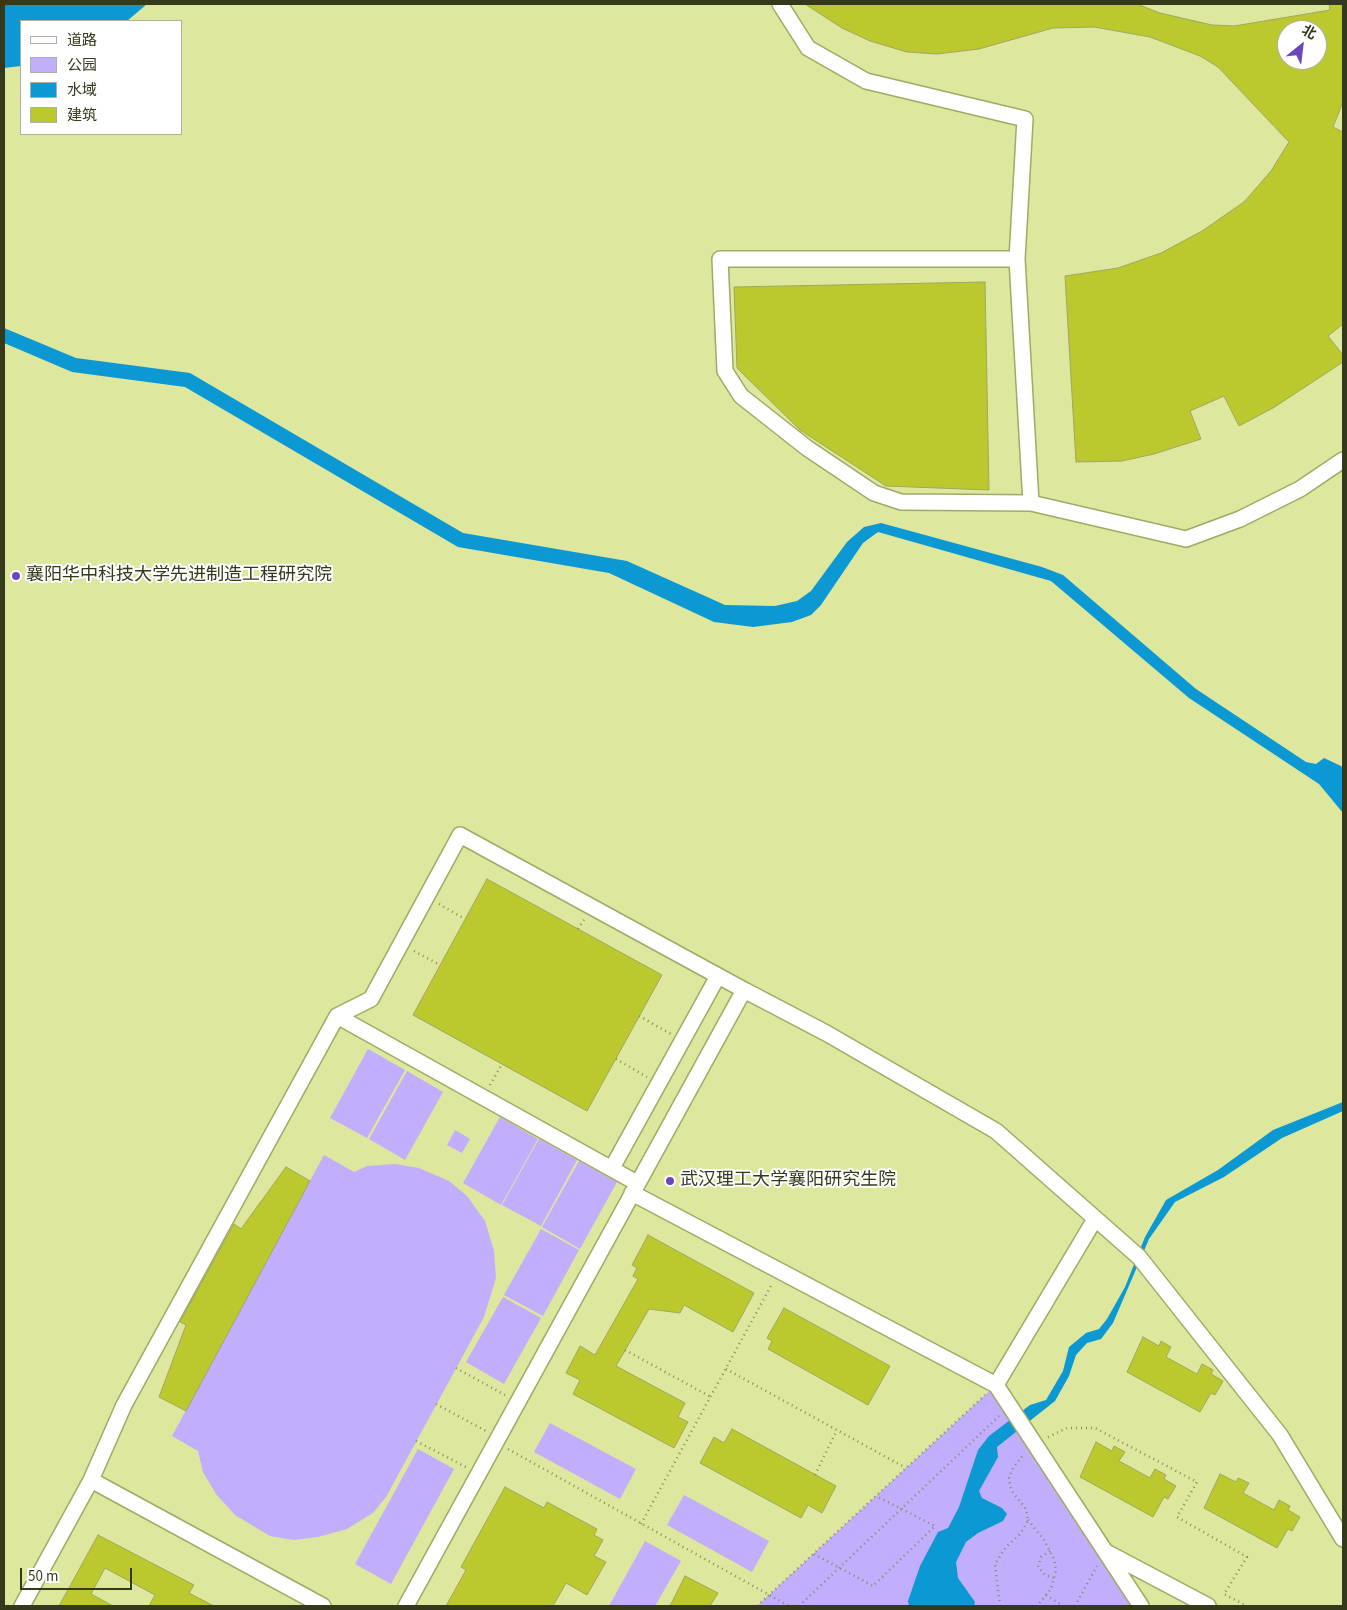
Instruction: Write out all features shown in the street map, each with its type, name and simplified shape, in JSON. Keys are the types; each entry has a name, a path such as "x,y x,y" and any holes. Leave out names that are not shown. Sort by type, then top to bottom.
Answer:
{"street":[{"path":"780,4 808,48 866,81 1025,119 1017,259 1031,502"},
{"path":"1017,259 720,259 725,371 741,396 807,448 874,493 901,502 1031,502 1186,539 1240,519 1300,489 1343,460"},
{"path":"22,1606 91,1480 124,1405 337,1016 371,999 460,835 826,1033 996,1132 1139,1257 1280,1435 1343,1540"},
{"path":"612,1168 718,976"},
{"path":"406,1606 744,990"},
{"path":"337,1016 612,1168 635,1188 780,1271 996,1385 1141,1606"},
{"path":"996,1385 1095,1218"},
{"path":"91,1480 322,1606"},
{"path":"1105,1552 1208,1606"}],"path":[{"path":"426,898 466,919"},
{"path":"402,944 440,965"},
{"path":"639,1016 682,1040"},
{"path":"616,1059 658,1083"},
{"path":"483,1097 502,1064"},
{"path":"641,1524 780,1271"},
{"path":"625,1350 711,1397"},
{"path":"456,1368 518,1401"},
{"path":"726,1369 906,1468"},
{"path":"756,1606 996,1385"},
{"path":"436,1404 641,1524 789,1606"},
{"path":"799,1606 1009,1406"},
{"path":"1037,1606 1051,1588 1056,1570 1054,1559 1027,1519 1026,1509 1012,1490 1009,1478 1013,1468 1034,1443 1067,1428 1095,1428 1197,1482 1177,1517 1247,1557 1224,1594 1247,1606"},
{"path":"815,1475 837,1430"},
{"path":"416,1441 478,1474"},
{"path":"813,1554 873,1586 935,1526 876,1496"},
{"path":"1000,1606 995,1564 1006,1547 1020,1534 1027,1519"},
{"path":"1050,1551 1041,1557 1038,1567 1045,1575 1054,1578"},
{"path":"1075,1606 1105,1552"},
{"path":"1046,1595 1063,1606"}],"green space":[{"path":"368,1049 405,1070 367,1138 330,1118"},
{"path":"407,1071 443,1092 405,1160 369,1139"},
{"path":"500,1117 538,1139 501,1205 463,1183"},
{"path":"455,1130 470,1139 462,1153 447,1145"},
{"path":"539,1139 577,1160 541,1226 502,1205"},
{"path":"324,1155 354,1172 367,1166 395,1164 419,1168 449,1181 467,1196 485,1221 494,1251 496,1278 484,1317 386,1497 373,1513 347,1529 318,1537 294,1540 270,1536 235,1515 216,1494 203,1472 198,1451 172,1436"},
{"path":"579,1161 617,1182 580,1249 542,1227"},
{"path":"541,1229 579,1250 543,1316 504,1295"},
{"path":"503,1297 541,1318 504,1384 466,1362"},
{"path":"996,1385 1141,1606 757,1606"},
{"path":"550,1423 636,1469 620,1499 534,1452"},
{"path":"418,1449 454,1469 391,1584 355,1564"},
{"path":"684,1495 769,1541 752,1572 667,1525"},
{"path":"645,1541 681,1561 655,1606 609,1606"}],"water":[{"path":"4,4 147,4 128,20 20,20 20,66 4,68"},
{"path":"4,328 76,358 190,373 463,533 627,561 725,605 775,606 797,601 811,591 847,542 864,527 881,523 1042,567 1063,575 1196,689 1306,762 1316,764 1324,758 1341,766 1343,768 1343,813 1319,784 1189,698 1051,581 878,532 863,543 821,605 811,615 792,622 753,627 714,622 609,573 458,547 185,387 72,372 4,343"},
{"path":"1343,1102 1343,1111 1282,1138 1224,1177 1175,1202 1149,1239 1113,1323 1101,1339 1087,1343 1076,1355 1069,1376 1055,1401 997,1447 998,1457 979,1491 982,1498 1002,1508 1007,1514 1003,1521 978,1533 966,1542 956,1562 958,1578 975,1602 974,1606 909,1606 908,1601 920,1566 938,1532 948,1528 959,1507 978,1450 989,1436 1030,1405 1046,1400 1063,1371 1069,1347 1086,1333 1099,1329 1107,1319 1125,1287 1145,1237 1166,1200 1218,1170 1273,1130"}],"building":[{"path":"805,4 1137,4 1160,13 1212,25 1234,26 1330,10 1329,4 1343,4 1343,102 1333,127 1343,132 1343,324 1328,336 1343,355 1343,362 1273,408 1239,426 1224,396 1190,411 1201,439 1154,454 1122,461 1076,462 1065,276 1118,268 1161,253 1202,231 1244,202 1271,171 1289,142 1218,67 1200,56 1150,37 1094,27 1053,28 979,49 937,54 907,52 870,41 842,28"},
{"path":"985,282 989,490 886,486 800,430 737,368 734,287"},
{"path":"487,879 662,975 587,1111 413,1015"},
{"path":"286,1167 310,1181 186,1411 159,1397 186,1325 180,1322 234,1224 241,1229"},
{"path":"648,1235 754,1293 733,1332 684,1305 680,1313 649,1309 616,1366 685,1403 678,1417 688,1422 674,1448 573,1394 580,1380 566,1373 580,1346 595,1355 638,1279 633,1276 637,1268 632,1265"},
{"path":"784,1308 890,1366 868,1405 768,1349 772,1341 767,1338"},
{"path":"1143,1337 1159,1346 1161,1341 1171,1347 1166,1357 1197,1374 1202,1364 1213,1370 1211,1374 1223,1381 1215,1395 1211,1393 1200,1412 1127,1372"},
{"path":"732,1429 836,1486 822,1513 808,1505 801,1518 700,1463 714,1437 724,1443"},
{"path":"1096,1442 1112,1451 1114,1446 1125,1452 1119,1461 1150,1478 1155,1469 1166,1475 1164,1479 1176,1486 1168,1499 1164,1497 1153,1517 1080,1477"},
{"path":"1220,1474 1236,1482 1238,1478 1249,1483 1243,1493 1274,1510 1279,1500 1290,1506 1288,1510 1300,1517 1292,1531 1288,1529 1277,1548 1204,1508"},
{"path":"505,1487 544,1508 547,1502 597,1529 594,1535 603,1540 594,1556 606,1562 587,1595 566,1583 553,1606 446,1606 466,1570 461,1567"},
{"path":"98,1535 194,1585 189,1593 214,1606 149,1606 155,1595 105,1568 91,1594 113,1606 59,1606"},
{"path":"685,1576 718,1593 710,1606 670,1606"}],"place":[{"name":"襄阳华中科技大学先进制造工程研究院","path":"16,576"},
{"name":"武汉理工大学襄阳研究生院","path":"670,1181"}]}
